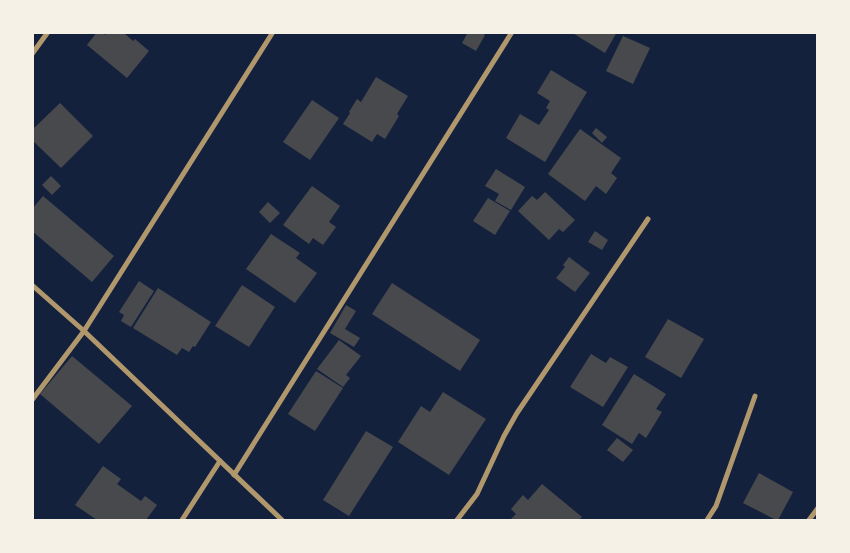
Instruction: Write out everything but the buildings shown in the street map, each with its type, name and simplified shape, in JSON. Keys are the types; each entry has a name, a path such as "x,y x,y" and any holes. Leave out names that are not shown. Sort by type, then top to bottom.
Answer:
{"street":[{"path":"32,54 48,32"},
{"path":"32,400 84,331 273,32"},
{"path":"234,475 512,32"},
{"path":"457,520 477,494 504,436 522,406 648,219"},
{"path":"32,286 84,331 282,520"},
{"path":"707,520 716,506 755,396"},
{"path":"182,520 220,462"},
{"path":"809,520 818,508"}]}
